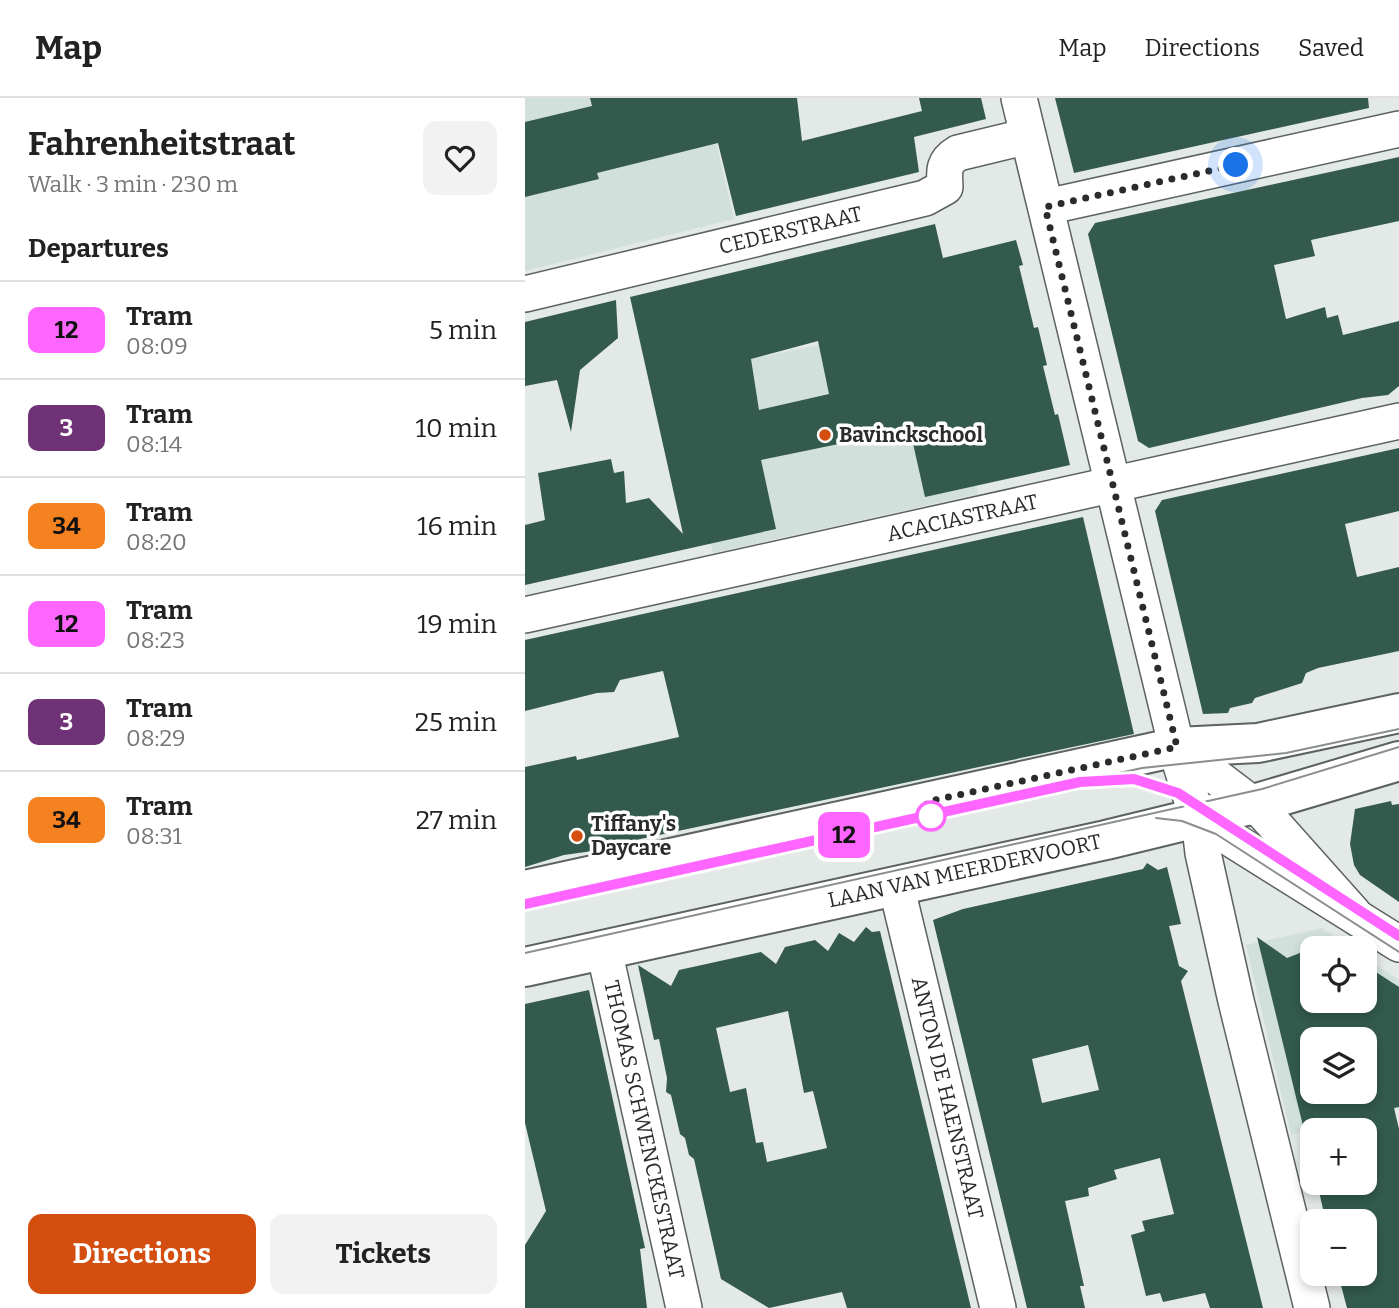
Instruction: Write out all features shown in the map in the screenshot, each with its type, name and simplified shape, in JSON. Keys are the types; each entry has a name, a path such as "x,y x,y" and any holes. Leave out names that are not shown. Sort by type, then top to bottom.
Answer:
{"street":[{"path":"1019,98 1112,485 1196,817 1236,1001 1312,1308"},
{"path":"1045,207 1399,129"},
{"name":"CEDERSTRAAT","path":"525,294 925,198 945,187 944,169 948,159 958,153 1028,136"},
{"name":"ACACIASTRAAT","path":"525,615 1399,421"},
{"path":"525,890 1177,747 1258,743 1399,713"},
{"path":"1177,747 1254,804 1354,914"},
{"name":"LAAN VAN MEERDERVOORT","path":"525,967 1106,840 1254,804 1399,761"},
{"path":"1196,817 1399,944"},
{"name":"ANTON DE HAENSTRAAT","path":"897,886 998,1308"},
{"name":"THOMAS SCHWENCKESTRAAT","path":"604,950 684,1308"}],"shaded area":[{"path":"525,98 706,98 734,219 525,271"},
{"name":"Bavinckschool","path":"941,320 978,494 713,553 671,375"},
{"path":"1322,928 1334,936 1300,936 1300,1013 1377,1013 1377,965 1399,980 1399,1108 1359,1118 1300,1118 1300,1133 1291,1135 1246,945"}],"building":[{"path":"590,98 797,98 802,141 922,111 919,98 981,98 986,119 914,137 919,172 736,216 718,143 597,173 599,179 525,197 525,122 592,106"},
{"path":"1055,98 1368,98 1369,108 1074,173"},
{"path":"1399,157 1399,221 1311,240 1315,256 1274,265 1286,319 1325,307 1327,318 1338,315 1343,335 1399,321 1399,386 1388,395 1362,398 1149,448 1138,441 1088,234 1095,223"},
{"path":"935,224 943,258 1016,240 1023,265 1019,266 1034,328 1038,327 1047,365 1043,366 1070,465 925,497 912,439 892,433 761,460 776,529 525,585 525,525 545,520 538,473 611,459 614,473 624,471 626,503 649,498 683,534 630,297","holes":["818,341 829,394 759,410 751,359"]},
{"path":"616,300 618,338 580,370 571,432 557,380 525,386 525,322"},
{"path":"1399,448 1399,511 1345,524 1357,577 1399,567 1399,651 1318,668 1306,673 1302,683 1255,698 1252,703 1230,708 1228,713 1203,714 1155,511 1162,500"},
{"path":"1083,517 1134,734 631,841 607,849 564,855 525,867 525,767 576,756 577,760 679,737 663,671 620,680 614,692 597,693 525,711 525,640"},
{"path":"1391,801 1392,805 1399,804 1399,902 1360,875 1354,865 1350,844 1355,809"},
{"path":"1147,863 1158,870 1167,867 1181,924 1169,926 1179,966 1188,971 1181,981 1263,1308 1210,1308 1205,1293 1163,1302 1160,1293 1146,1296 1131,1235 1145,1231 1142,1221 1174,1214 1160,1158 1114,1170 1117,1179 1088,1188 1089,1196 1065,1201 1084,1286 1080,1286 1085,1308 1027,1308 933,920 963,909 1143,869","holes":["1088,1045 1099,1090 1042,1103 1032,1059"]},
{"path":"866,927 872,932 880,931 971,1308 847,1308 842,1292 769,1308 721,1279 694,1159 689,1155 685,1138 680,1134 671,1095 666,1092 667,1078 659,1039 654,1040 638,965 671,986 679,970 761,952 776,964 785,947 815,940 828,951 839,933 854,942","holes":["788,1011 804,1093 813,1091 827,1148 767,1162 763,1142 756,1143 746,1088 730,1092 716,1028"]},
{"path":"1257,937 1287,958 1300,953 1300,1013 1377,1013 1377,973 1399,987 1399,1107 1394,1108 1399,1129 1399,1308 1347,1308 1341,1286 1377,1286 1377,1209 1323,1209 1320,1195 1377,1195 1377,1118 1301,1118"},
{"path":"589,990 645,1248 640,1249 647,1308 525,1308 525,1245 546,1211 525,1123 525,1004"}],"tram line":[{"path":"525,904 1142,768 1286,753 1399,729"},
{"path":"525,953 1262,789 1399,747"},
{"path":"1118,779 1163,787 1189,798 1399,936"},
{"name":"12","path":"525,904 1080,782 1134,779 1189,798 1399,936"},
{"path":"1156,818 1182,821 1216,834 1399,952"}],"place":[{"name":"Bavinckschool","path":"825,435"},
{"name":"Tiffany's Daycare","path":"577,836"}],"route":[{"path":"931,816 926,802 1177,747 1045,207 1236,165"}]}
